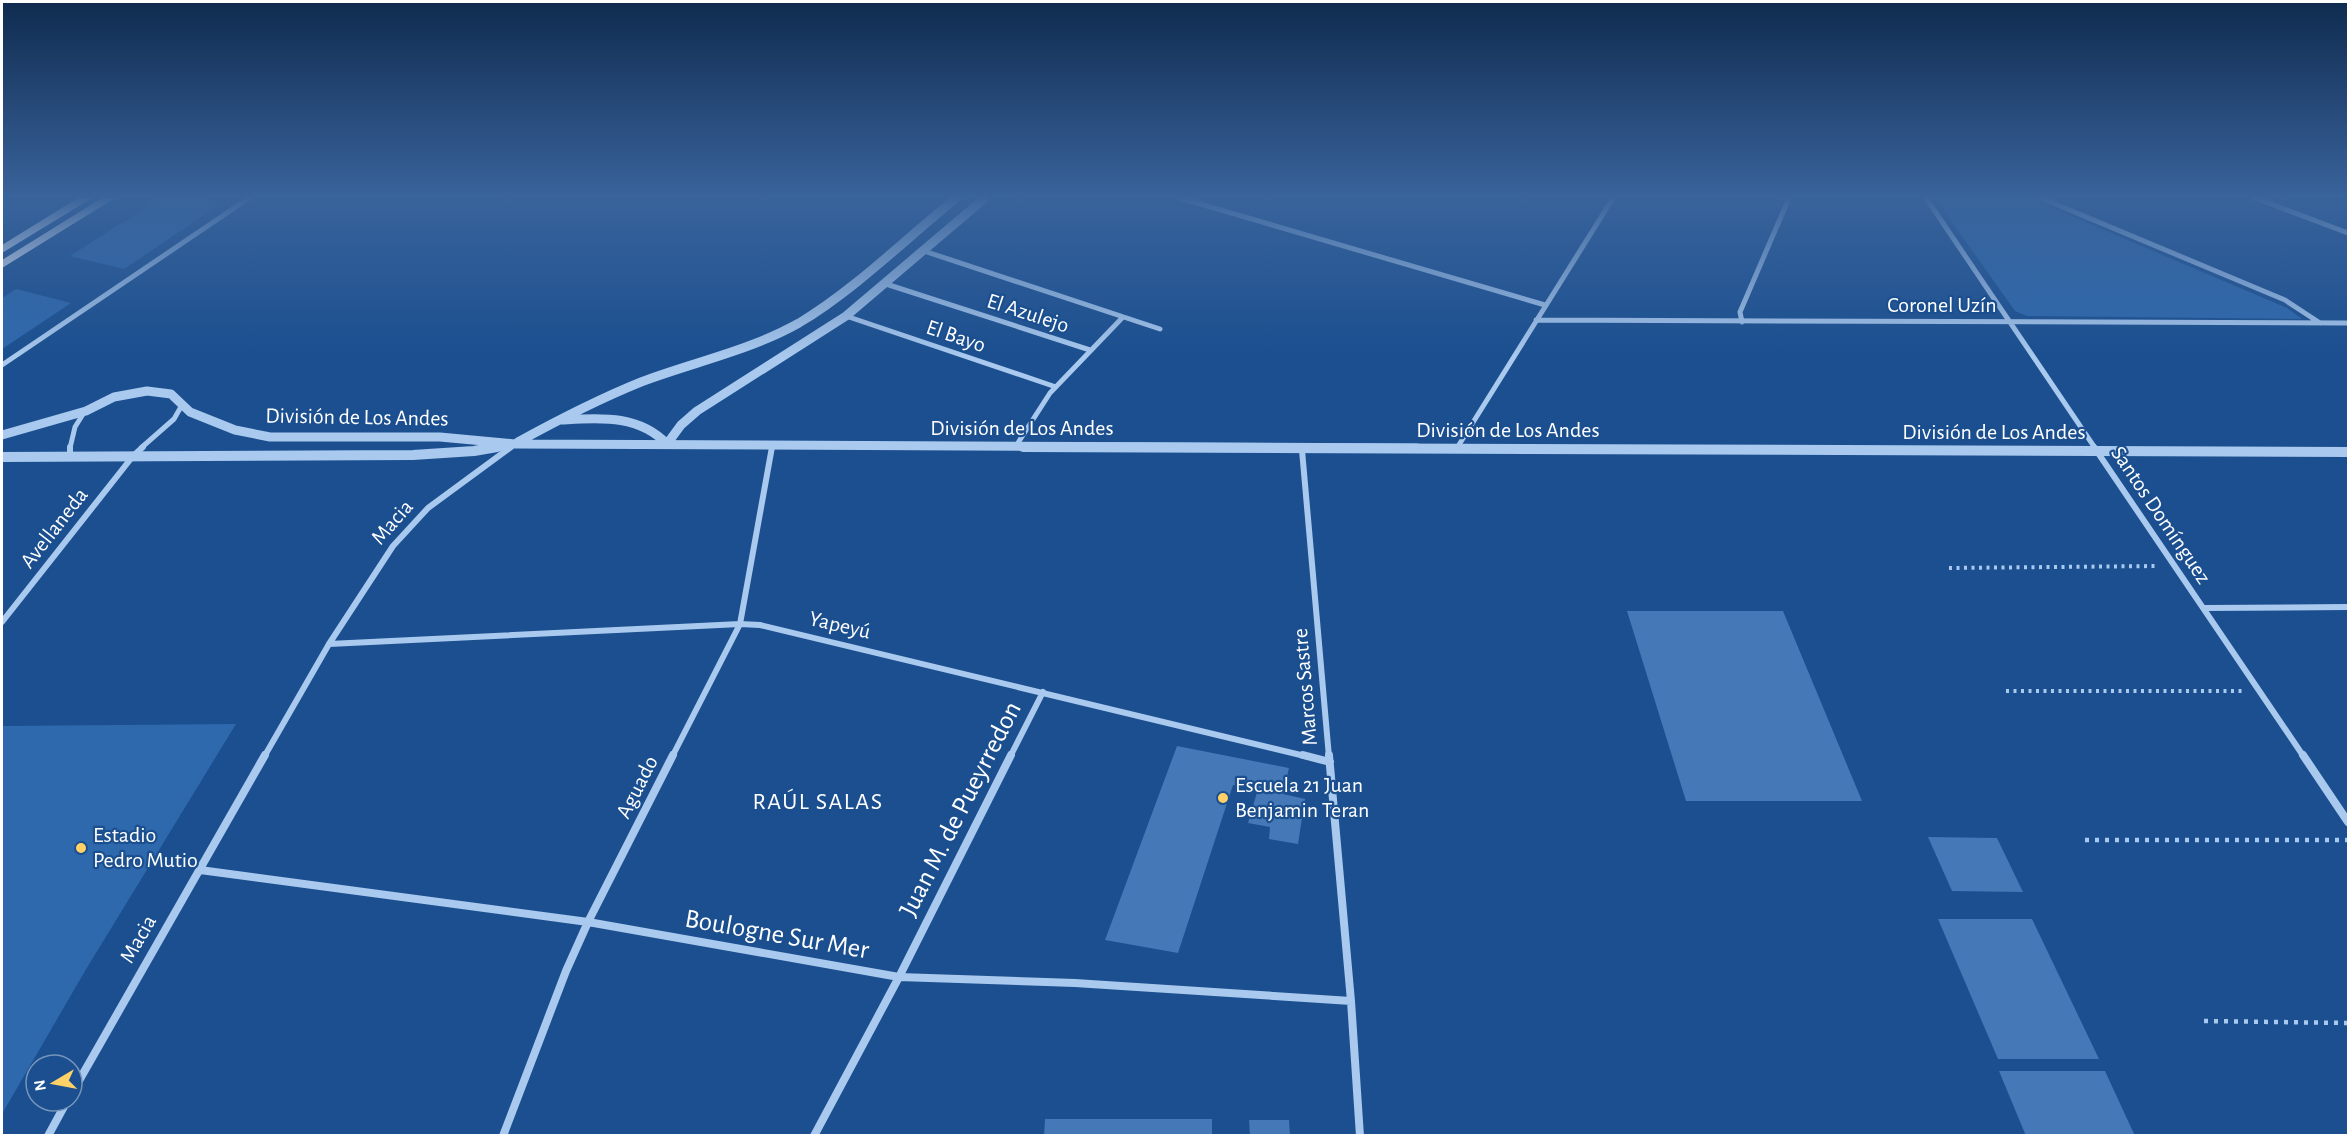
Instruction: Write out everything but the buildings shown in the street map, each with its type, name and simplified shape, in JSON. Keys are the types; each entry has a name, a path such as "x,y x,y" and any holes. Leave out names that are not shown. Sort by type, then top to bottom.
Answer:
{"main road":[{"path":"2,265 24,251"}],"street":[{"path":"2,365 171,251"},
{"name":"Macia","path":"84,1072 329,644 373,575 404,533 431,506 515,444 557,420 642,382 748,347 798,323 829,303 892,251"},
{"path":"557,420 590,419 636,423 650,429 667,444 681,425 697,411 846,316 924,251"},
{"path":"924,251 1160,329"},
{"path":"1361,251 1545,305"},
{"path":"1457,449 1579,251"},
{"path":"1742,322 1740,312 1766,251"},
{"name":"Santos Domínguez","path":"1962,251 2349,822"},
{"path":"2168,251 2285,300 2321,323"},
{"name":"El Azulejo","path":"886,284 1090,350"},
{"name":"El Bayo","path":"846,316 1056,387"},
{"path":"1016,447 1026,426 1056,387 1123,317"},
{"name":"Coronel Uzín","path":"1536,320 2349,323"},
{"name":"División de Los Andes","path":"2,435 86,411 114,397 147,391 171,394 190,412 236,430 270,437 440,437 515,444 1302,450 2349,452"},
{"name":"Avellaneda","path":"2,622 133,456 174,419 182,405"},
{"path":"70,457 70,435 74,424 86,411"},
{"name":"División de Los Andes","path":"2,457 413,455 474,451 515,444"},
{"name":"Aguado","path":"502,1136 566,970 588,922 740,624 772,446"},
{"name":"Marcos Sastre","path":"1302,450 1351,1001 1360,1136"},
{"path":"2204,608 2349,607"},
{"name":"Yapeyú","path":"329,644 740,624 775,628 1330,762"},
{"name":"Juan M. de Pueyrredon","path":"814,1136 899,977 1043,692"},
{"name":"Boulogne Sur Mer","path":"200,870 588,922 899,977 1075,983 1351,1001"},
{"path":"48,1136 61,1113"}],"path":[{"path":"1949,568 2175,566"},
{"path":"2006,691 2259,691"},
{"path":"2085,840 2349,840"},
{"path":"2204,1021 2349,1023"}],"shaded area":[{"path":"78,251 151,251 124,269 70,256"},
{"path":"1973,251 2153,251 2287,308 2302,319 2027,316 2015,311"},
{"path":"16,289 71,303 2,349 2,298"},
{"name":"Estadio Pedro Mutio","path":"236,724 37,1053 24,1053 24,1076 2,1114 2,726"}],"place":[{"name":"Escuela 21 Juan Benjamin Teran","path":"1223,798"},
{"name":"Estadio Pedro Mutio","path":"81,848"}],"district":[{"name":"RAÚL SALAS","path":"818,802"}]}
